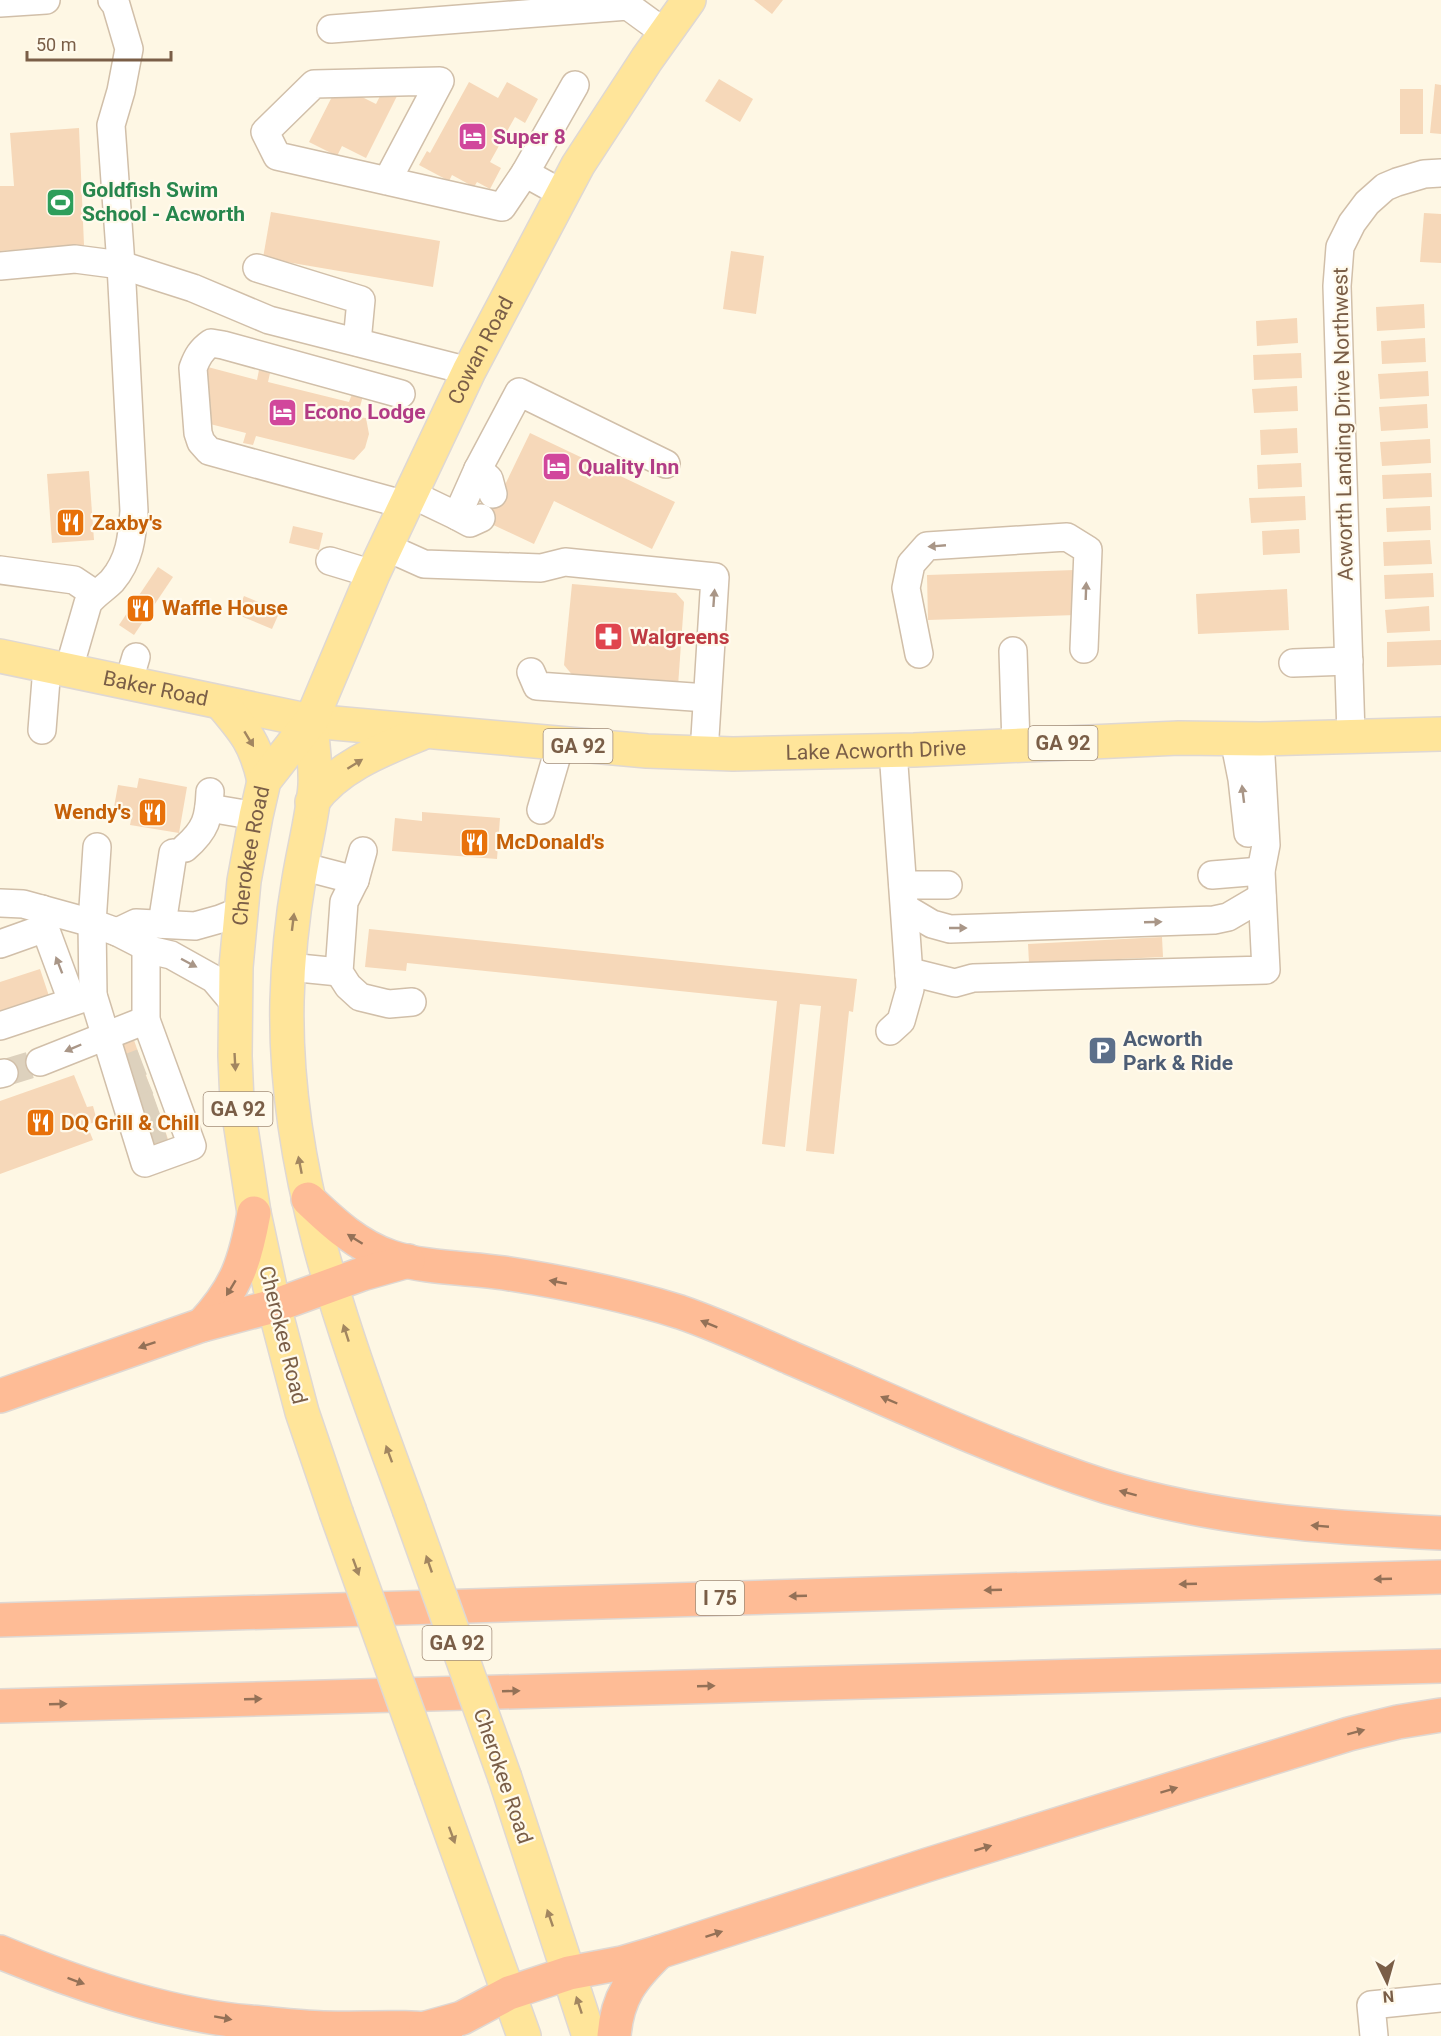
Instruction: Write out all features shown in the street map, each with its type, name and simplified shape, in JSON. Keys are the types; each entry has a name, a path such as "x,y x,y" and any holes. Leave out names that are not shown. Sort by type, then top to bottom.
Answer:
{"highway":[{"path":"308,1199 350,1236 390,1257 408,1262 504,1273 560,1283 615,1294 682,1313 995,1446 1081,1479 1124,1492 1219,1514 1270,1521 1441,1533"},
{"path":"202,1325 217,1310 243,1265 254,1213"},
{"path":"0,1396 202,1325 274,1306 330,1285 408,1262"},
{"name":"I 75","path":"0,1620 1441,1577"},
{"path":"0,1706 1441,1666"},
{"path":"426,2028 462,2018 508,1993 569,1973 622,1963 659,1952 927,1865 1337,1737 1398,1722 1441,1715"},
{"path":"0,1952 91,1987 165,2008 247,2022 322,2028 426,2028 469,2036"},
{"path":"614,2036 620,2003 627,1988 637,1974 659,1952"}],"main road":[{"name":"Cowan Road","path":"311,721 380,560 469,371 578,165 689,0"},
{"name":"Baker Road","path":"0,656 58,669 132,670 221,703 311,721"},
{"path":"221,703 252,742 264,781"},
{"name":"Lake Acworth Drive","path":"311,721 561,745 704,753 893,751 1179,738 1247,739 1441,734"},
{"name":"Cherokee Road","path":"311,721 264,781 240,911 235,1004 237,1102 254,1213 274,1306 302,1412 524,2036"},
{"name":"Cherokee Road","path":"311,721 315,785 301,866 289,967 288,1033 292,1110 297,1149 330,1285 362,1381 505,1778 589,2036"},
{"path":"312,802 331,781 362,760 424,732"}],"street":[{"path":"0,3 46,0"},
{"path":"42,730 58,669 88,603 95,594 111,582 125,563 131,540 134,511 111,125 122,91 129,49 116,6 112,0"},
{"path":"331,29 519,7 627,3 665,33"},
{"path":"387,181 441,81 314,84 265,132 277,156 387,181 502,207 525,173 575,85"},
{"path":"525,173 563,194"},
{"name":"Acworth Landing Drive Northwest","path":"1351,735 1337,286 1340,247 1359,212 1385,187 1411,177 1441,173"},
{"path":"0,266 75,259 121,265 193,288 269,320 469,371"},
{"path":"257,268 361,300 366,345 362,384"},
{"path":"401,394 223,345 211,344 203,349 193,368 201,442 210,451 469,517 478,470 519,392 666,464"},
{"path":"478,470 489,479 493,494"},
{"path":"918,651 906,588 911,564 927,546 1067,537 1088,550 1084,649"},
{"path":"330,561 380,560 424,564 541,568 565,562 716,577 704,753"},
{"path":"0,570 74,580 95,594"},
{"path":"1013,651 1016,745"},
{"path":"1293,663 1349,661"},
{"path":"531,672 537,686 707,698"},
{"path":"909,975 919,974 955,982 973,978 1266,970 1261,871 1250,848 1242,779 1247,739"},
{"path":"541,810 561,745"},
{"path":"890,1031 901,1021 910,989 893,751"},
{"path":"162,924 179,851 206,825 209,800 256,816"},
{"path":"83,998 104,927 97,847"},
{"path":"363,851 355,880 344,902 339,972 348,986 360,997 389,1004 412,1002"},
{"path":"301,866 355,880"},
{"path":"1212,875 1261,871"},
{"path":"904,897 948,885"},
{"path":"904,897 932,924 950,929 1214,920 1228,917 1262,897"},
{"path":"0,903 23,904 44,919 104,927 136,923 195,926 240,911"},
{"path":"0,944 44,919"},
{"path":"44,919 83,998 145,1096 146,946"},
{"path":"104,927 200,969 214,978 235,1004"},
{"path":"289,967 339,972"},
{"path":"0,1026 83,998"},
{"path":"0,1017 25,1009 40,1012"},
{"path":"40,1062 146,1020"},
{"path":"1374,2036 1371,2005 1441,1998"}],"building":[{"path":"754,0 783,0 772,14"},
{"path":"719,79 753,99 740,122 705,101"},
{"name":"Super 8","path":"469,82 498,98 507,82 538,99 525,123 515,117 490,162 501,168 490,189 477,182 474,187 452,175 449,181 419,165 427,151 430,153"},
{"path":"1435,84 1441,85 1441,134 1430,133"},
{"path":"338,85 376,104 383,90 397,96 366,158 342,146 337,156 309,142"},
{"path":"1400,89 1423,89 1423,134 1400,134"},
{"path":"79,128 84,245 0,251 0,186 14,186 10,133"},
{"path":"271,212 440,241 433,287 263,258"},
{"path":"1424,213 1441,214 1441,263 1420,262"},
{"path":"731,251 764,256 756,314 723,309"},
{"path":"1424,304 1425,328 1377,331 1376,307"},
{"path":"1297,318 1298,343 1257,346 1256,321"},
{"path":"1425,338 1426,362 1382,364 1381,341"},
{"path":"1301,353 1302,378 1254,380 1253,355"},
{"name":"Econo Lodge","path":"204,366 257,380 259,370 270,373 268,382 349,402 352,394 363,396 357,417 366,418 369,434 365,448 354,460 256,436 253,445 243,443 246,433 210,424"},
{"path":"1428,371 1429,396 1380,399 1378,374"},
{"path":"1297,386 1298,411 1254,413 1252,389"},
{"path":"1427,404 1428,428 1381,431 1379,407"},
{"path":"1297,428 1298,453 1261,455 1260,430"},
{"name":"Quality Inn","path":"530,433 675,502 652,549 554,501 534,544 487,522"},
{"path":"1430,439 1431,463 1382,466 1380,442"},
{"path":"1301,463 1302,487 1258,489 1257,465"},
{"path":"89,471 94,540 52,543 47,474"},
{"path":"1431,473 1432,497 1383,499 1382,475"},
{"path":"1305,496 1306,520 1251,523 1249,498"},
{"path":"1430,506 1431,530 1387,532 1386,508"},
{"path":"293,526 323,533 319,550 289,543"},
{"path":"1299,529 1300,553 1263,555 1262,531"},
{"path":"1430,540 1432,564 1384,566 1383,542"},
{"path":"158,567 173,577 134,635 119,625"},
{"path":"1075,570 1076,615 928,620 927,575"},
{"path":"1433,573 1434,597 1385,599 1384,575"},
{"name":"Walgreens","path":"572,584 676,593 684,602 678,686 574,677 564,665"},
{"path":"1287,589 1289,630 1198,634 1196,594"},
{"path":"244,596 280,611 272,629 236,614"},
{"path":"1429,606 1430,631 1387,633 1385,610"},
{"path":"1441,640 1441,665 1387,667 1387,642"},
{"path":"139,778 187,787 179,833 130,825 133,810 114,807 118,785 137,788"},
{"path":"422,812 500,818 497,859 392,851 395,818 422,821"},
{"path":"369,929 857,979 853,1012 849,1011 834,1154 806,1151 821,1006 800,1004 785,1147 762,1144 777,1001 407,963 406,971 365,967"},
{"path":"1162,937 1163,957 1029,963 1028,944"},
{"path":"40,969 49,996 0,1011 0,982"},
{"path":"134,1040 170,1145 149,1153 113,1047"},
{"path":"74,1075 87,1107 93,1106 97,1121 87,1125 93,1140 0,1174 0,1101"}],"tunnel":[{"path":"4,1073 40,1062"},
{"path":"121,1070 142,1062"},
{"path":"127,1090 148,1081"},
{"path":"134,1111 156,1103"},
{"path":"142,1133 164,1127"}],"place":[{"name":"Super 8","path":"472,137"},
{"name":"Goldfish Swim School - Acworth","path":"61,202"},
{"name":"Econo Lodge","path":"283,412"},
{"name":"Quality Inn","path":"557,467"},
{"name":"Zaxby's","path":"71,523"},
{"name":"Waffle House","path":"141,608"},
{"name":"Walgreens","path":"609,637"},
{"name":"Wendy's","path":"152,812"},
{"name":"McDonald's","path":"475,842"},
{"name":"Acworth Park & Ride","path":"1102,1051"},
{"name":"DQ Grill & Chill","path":"40,1123"}]}
